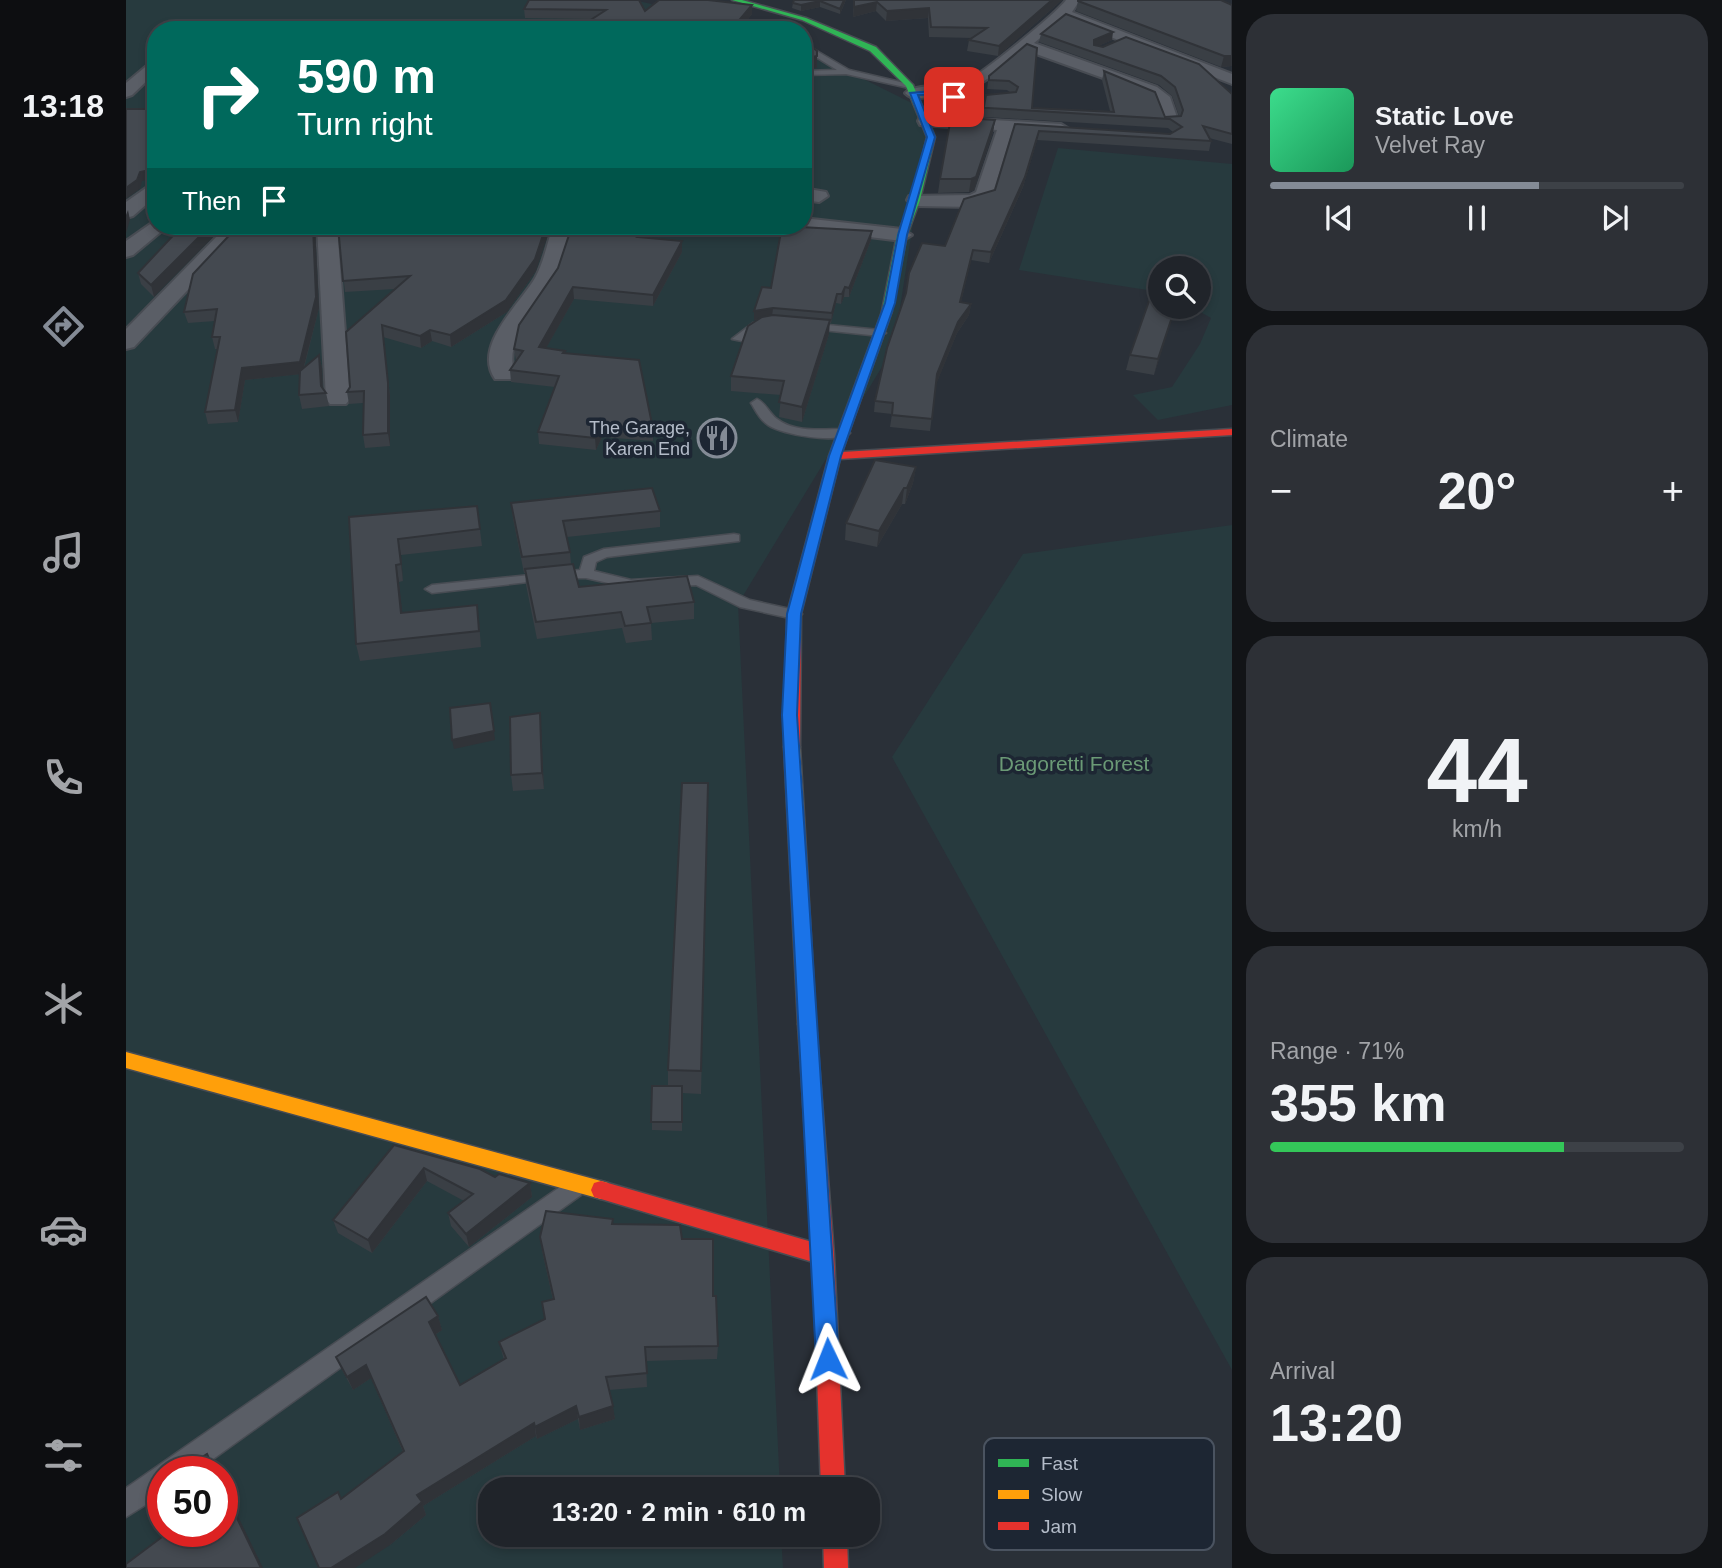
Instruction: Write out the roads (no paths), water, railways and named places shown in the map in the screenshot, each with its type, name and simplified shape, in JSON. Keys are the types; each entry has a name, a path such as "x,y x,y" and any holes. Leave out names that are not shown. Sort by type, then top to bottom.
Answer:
{"main road":[{"path":"735,0 794,21"},
{"path":"812,28 873,49 911,89 931,137 916,200 902,235 890,303 835,456 794,614 790,715 811,1106 823,1255 832,1477"},
{"path":"835,456 1232,432"},
{"path":"126,1060 579,1184 823,1255"},
{"path":"835,1547 836,1568"}],"street":[{"path":"911,89 946,92 975,83 1062,13 1073,0"},
{"path":"1062,13 1232,79"},
{"path":"1023,44 1151,90 1162,97 1164,130"},
{"path":"126,92 147,72"},
{"path":"946,92 954,97 986,99"},
{"path":"926,121 1074,130"},
{"path":"916,200 973,201 984,195 1004,132"},
{"path":"126,212 147,194"},
{"path":"126,220 147,217"},
{"path":"812,225 902,235"},
{"path":"126,251 147,234"},
{"path":"126,342 229,235"},
{"path":"328,235 338,399"},
{"path":"503,374 499,368 499,355 512,329 546,276 561,235"}],"lane":[{"path":"1111,43 1131,38"},
{"path":"812,51 846,72"},
{"path":"812,73 846,72 911,89"},
{"path":"738,339 757,325 780,324"},
{"path":"799,325 880,333"},
{"path":"757,403 764,418 780,428 844,433"},
{"path":"586,573 589,560 604,553 734,538"},
{"path":"432,589 586,573 631,584 698,580 745,604 794,614"},
{"path":"195,1456 579,1184"},
{"path":"126,1504 147,1489"}],"place":[{"name":"The Garage, Karen End","path":"717,438"}],"park label":[{"name":"Dagoretti Forest","path":"1074,763"}]}
